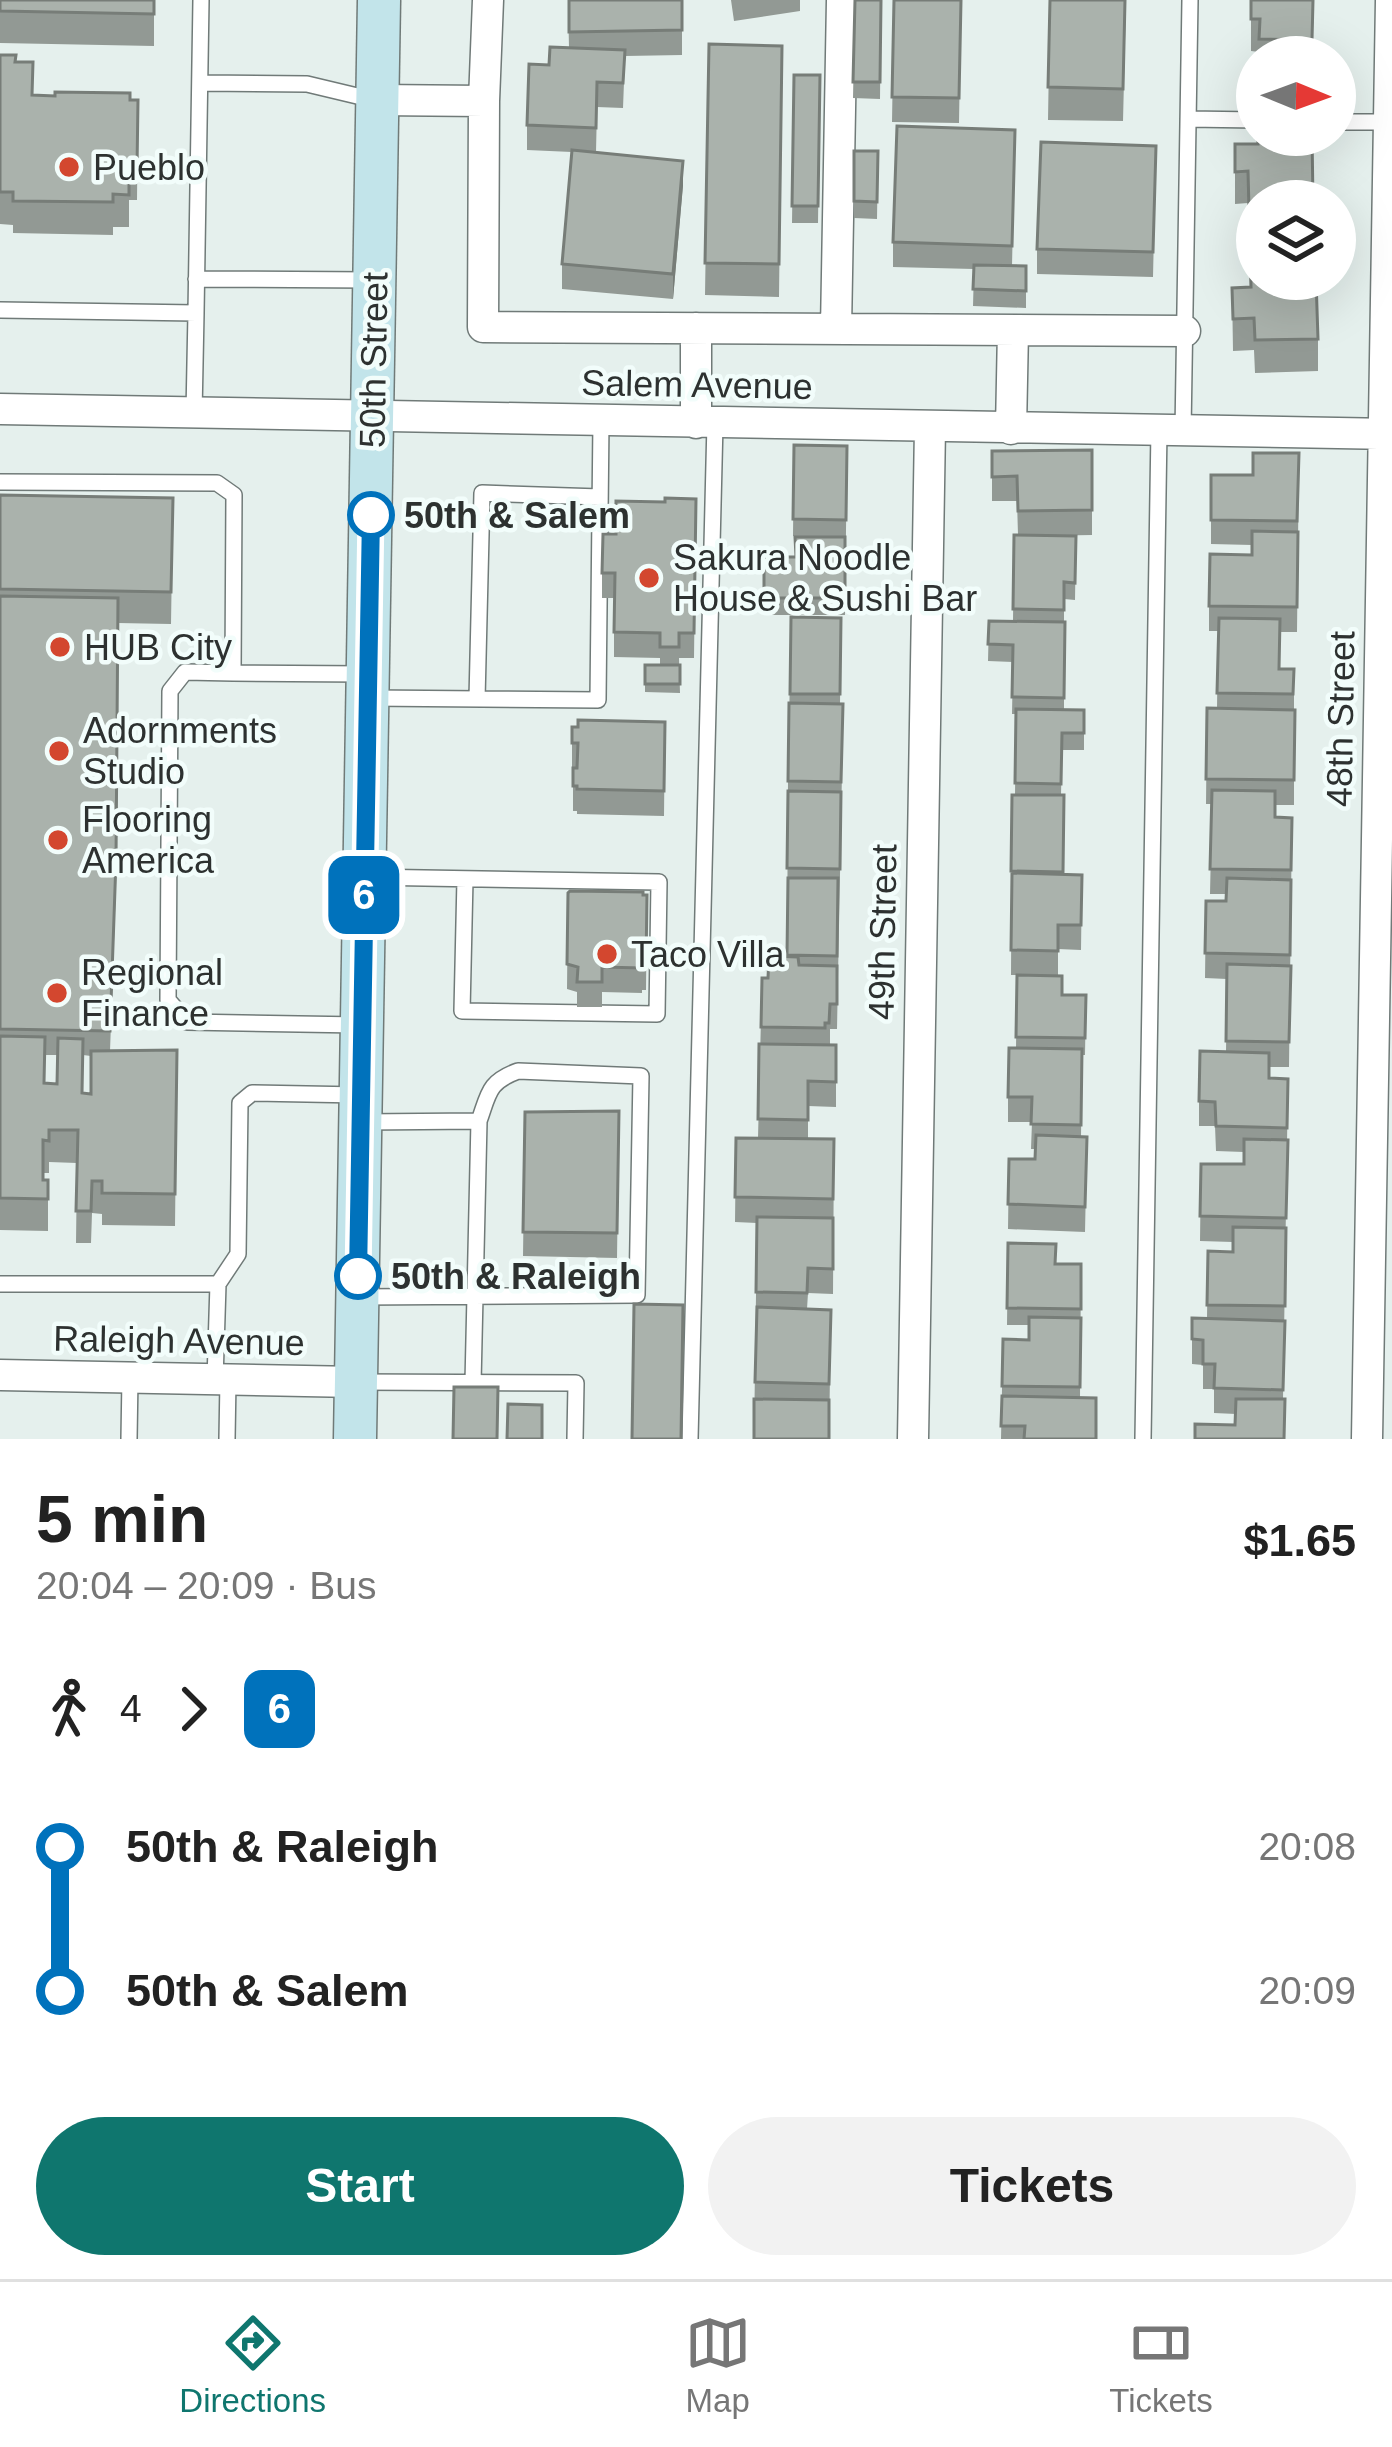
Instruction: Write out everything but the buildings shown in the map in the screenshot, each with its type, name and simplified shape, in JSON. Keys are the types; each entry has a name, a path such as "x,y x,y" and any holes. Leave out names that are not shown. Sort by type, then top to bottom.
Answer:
{"main road":[{"name":"50th Street","path":"355,1439 379,0"}],"street":[{"path":"488,0 483,327 1185,331"},
{"path":"836,329 842,0"},
{"name":"48th Street","path":"1367,1439 1388,434 1391,0"},
{"path":"377,100 484,101"},
{"path":"696,328 705,423"},
{"path":"1011,429 1013,330"},
{"name":"Salem Avenue","path":"0,409 1388,434"},
{"name":"49th Street","path":"913,1439 930,427"},
{"name":"Raleigh Avenue","path":"0,1375 356,1382"}],"lane":[{"path":"194,412 201,0"},
{"path":"1142,1439 1171,431 1185,331 1190,0"},
{"path":"200,83 307,84 377,100"},
{"path":"1188,119 1236,120"},
{"path":"1356,122 1389,122"},
{"path":"196,279 374,280"},
{"path":"0,310 196,313"},
{"path":"362,1025 187,1022 168,1000 170,691 185,672 233,673 477,699 598,700 602,421"},
{"path":"690,1439 705,423"},
{"path":"0,482 217,483 233,495 233,673"},
{"path":"477,699 482,494 600,497"},
{"path":"364,877 659,882 657,1014 462,1011 465,879"},
{"path":"357,1297 474,1297 637,1295 640,1076 518,1072 500,1078 489,1093 479,1121 474,1297 473,1383"},
{"path":"227,1439 218,1284 238,1254 241,1103 252,1093 479,1121"},
{"path":"0,1284 218,1284"},
{"path":"129,1439 130,1378"},
{"path":"356,1382 576,1384 575,1439"}],"bus line":[{"name":"6","path":"358,1276 371,515"}],"place":[{"name":"Pueblo","path":"69,167"},
{"name":"50th & Salem","path":"371,515"},
{"name":"Sakura Noodle House & Sushi Bar","path":"649,578"},
{"name":"HUB City","path":"60,647"},
{"name":"Adornments Studio","path":"59,751"},
{"name":"Flooring America","path":"58,840"},
{"name":"Taco Villa","path":"607,954"},
{"name":"Regional Finance","path":"57,993"},
{"name":"50th & Raleigh","path":"358,1276"}]}
